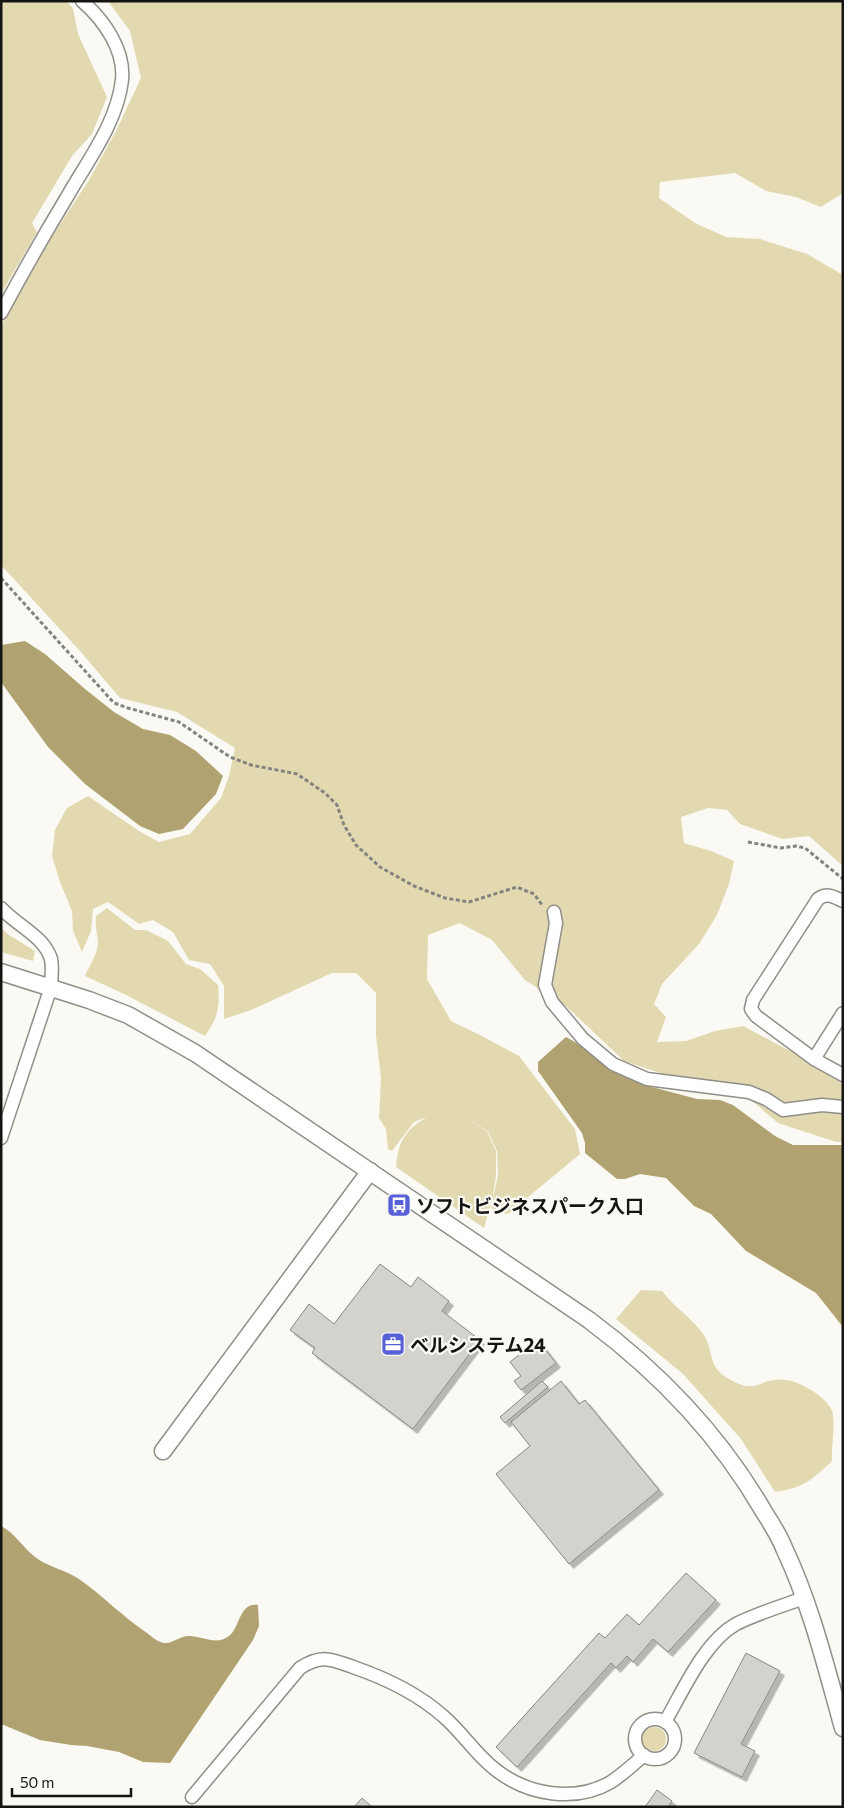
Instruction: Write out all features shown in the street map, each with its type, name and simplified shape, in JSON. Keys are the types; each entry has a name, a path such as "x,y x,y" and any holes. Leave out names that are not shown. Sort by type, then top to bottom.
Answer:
{"street":[{"path":"1,313 31,257 108,126 118,101 122,79 118,52 106,27 91,8 82,1"},
{"path":"843,901 828,895 818,899 753,1000 752,1005 752,1012 756,1016 814,1059 843,1075"},
{"path":"1,908 42,942 48,950 51,961 51,987 1,1138"},
{"path":"554,912 556,923 545,985 548,994 552,1002 582,1039 613,1064 647,1079 749,1092 766,1099 783,1110 822,1105 843,1107"},
{"path":"1,972 51,987 128,1015 203,1058 589,1320 641,1361 673,1391 727,1454 752,1491 784,1547 820,1642 843,1728"},
{"path":"814,1059 843,1013"},
{"path":"163,1451 370,1171"},
{"path":"665,1722 708,1648 721,1635 735,1625 752,1617 804,1598"},
{"path":"192,1797 300,1668 308,1662 324,1658 366,1671 414,1694 455,1726 496,1770 524,1786 542,1792 577,1793 595,1788 610,1782 644,1755"},
{"path":"650,1720 665,1722 674,1734 672,1749 667,1755 652,1759 644,1755 636,1745 638,1729 650,1720"}],"path":[{"path":"1,578 114,703 179,722 230,757 251,765 297,774 325,793 337,805 344,825 356,845 380,867 414,886 445,898 469,902 517,887 534,894 543,905 554,912"},
{"path":"748,842 781,848 796,846 805,848 843,878"}],"shaded area":[{"path":"1,1 66,1 73,8 78,34 107,97 92,134 72,156 32,223 37,232 1,294"},
{"path":"108,1 843,1 843,193 821,207 796,197 766,191 735,173 660,182 659,198 695,223 726,237 760,239 807,254 843,275 843,866 809,836 782,839 740,824 727,810 708,808 681,817 684,843 711,851 734,861 729,884 717,915 699,944 662,984 654,1004 666,1017 657,1042 686,1041 715,1031 743,1026 807,1060 843,1084 843,1142 836,1142 778,1123 731,1083 669,1076 624,1061 567,1007 525,980 492,940 460,923 428,935 427,979 451,1021 519,1056 575,1129 580,1154 521,1203 515,1211 506,1214 491,1208 498,1175 497,1151 488,1131 466,1118 487,1131 496,1151 496,1175 493,1196 484,1228 396,1167 399,1150 404,1138 413,1127 427,1117 414,1122 392,1151 388,1149 386,1129 379,1118 381,1079 376,1035 376,993 356,973 332,973 251,1010 224,1019 224,986 210,964 189,960 173,932 153,920 139,924 108,902 93,909 91,931 82,952 73,931 72,911 52,856 55,830 67,808 88,796 139,831 159,842 190,834 221,798 229,776 235,748 177,712 120,698 80,651 1,565 1,326 43,250 89,180 117,129 141,78 130,31"},
{"path":"25,641 45,654 114,712 143,729 170,735 196,751 223,776 216,794 183,829 159,834 140,826 85,784 48,747 1,682 1,645"},
{"path":"107,908 135,930 146,930 168,941 186,964 200,969 218,985 219,1000 217,1012 213,1024 205,1036 85,976 98,946 96,916"},
{"path":"1,928 35,951 33,961 1,952"},
{"path":"566,1037 606,1065 652,1087 697,1099 720,1100 733,1105 775,1136 793,1145 843,1145 843,1327 816,1293 746,1251 711,1214 694,1206 666,1178 640,1174 625,1179 617,1179 585,1153 582,1133 538,1071 538,1062"},
{"path":"641,1290 662,1291 704,1335 716,1368 727,1378 746,1386 777,1380 792,1381 813,1391 825,1401 832,1411 833,1417 832,1461 806,1482 793,1488 775,1492 741,1439 683,1374 616,1319"},
{"path":"1,1526 11,1533 35,1557 79,1579 138,1627 162,1642 167,1643 189,1636 214,1640 224,1639 233,1632 243,1611 247,1607 258,1605 259,1626 253,1640 170,1763 143,1762 119,1752 40,1740 1,1724"},
{"path":"654,1727 662,1731 666,1739 662,1747 654,1751 646,1747 642,1739 646,1731"}],"building":[{"name":"ベルシステム24","path":"380,1264 411,1287 418,1277 449,1301 442,1311 480,1340 413,1429 312,1353 315,1348 290,1330 309,1304 334,1324"},
{"path":"538,1340 556,1363 521,1390 514,1381 521,1376 510,1362"},
{"path":"542,1381 548,1387 505,1423 500,1417"},
{"path":"561,1381 579,1404 585,1400 659,1490 569,1564 496,1474 530,1446 511,1422"},
{"path":"686,1573 716,1600 668,1652 653,1639 633,1662 627,1656 616,1668 611,1663 517,1767 496,1747 599,1633 605,1638 627,1614 639,1625"},
{"path":"746,1653 780,1671 741,1744 755,1751 742,1777 694,1753"},
{"path":"657,1790 672,1801 668,1807 645,1807"},
{"path":"362,1798 372,1807 354,1807"}],"place":[{"name":"ソフトビジネスパーク入口","path":"399,1205"},
{"name":"ベルシステム24","path":"393,1344"}]}
